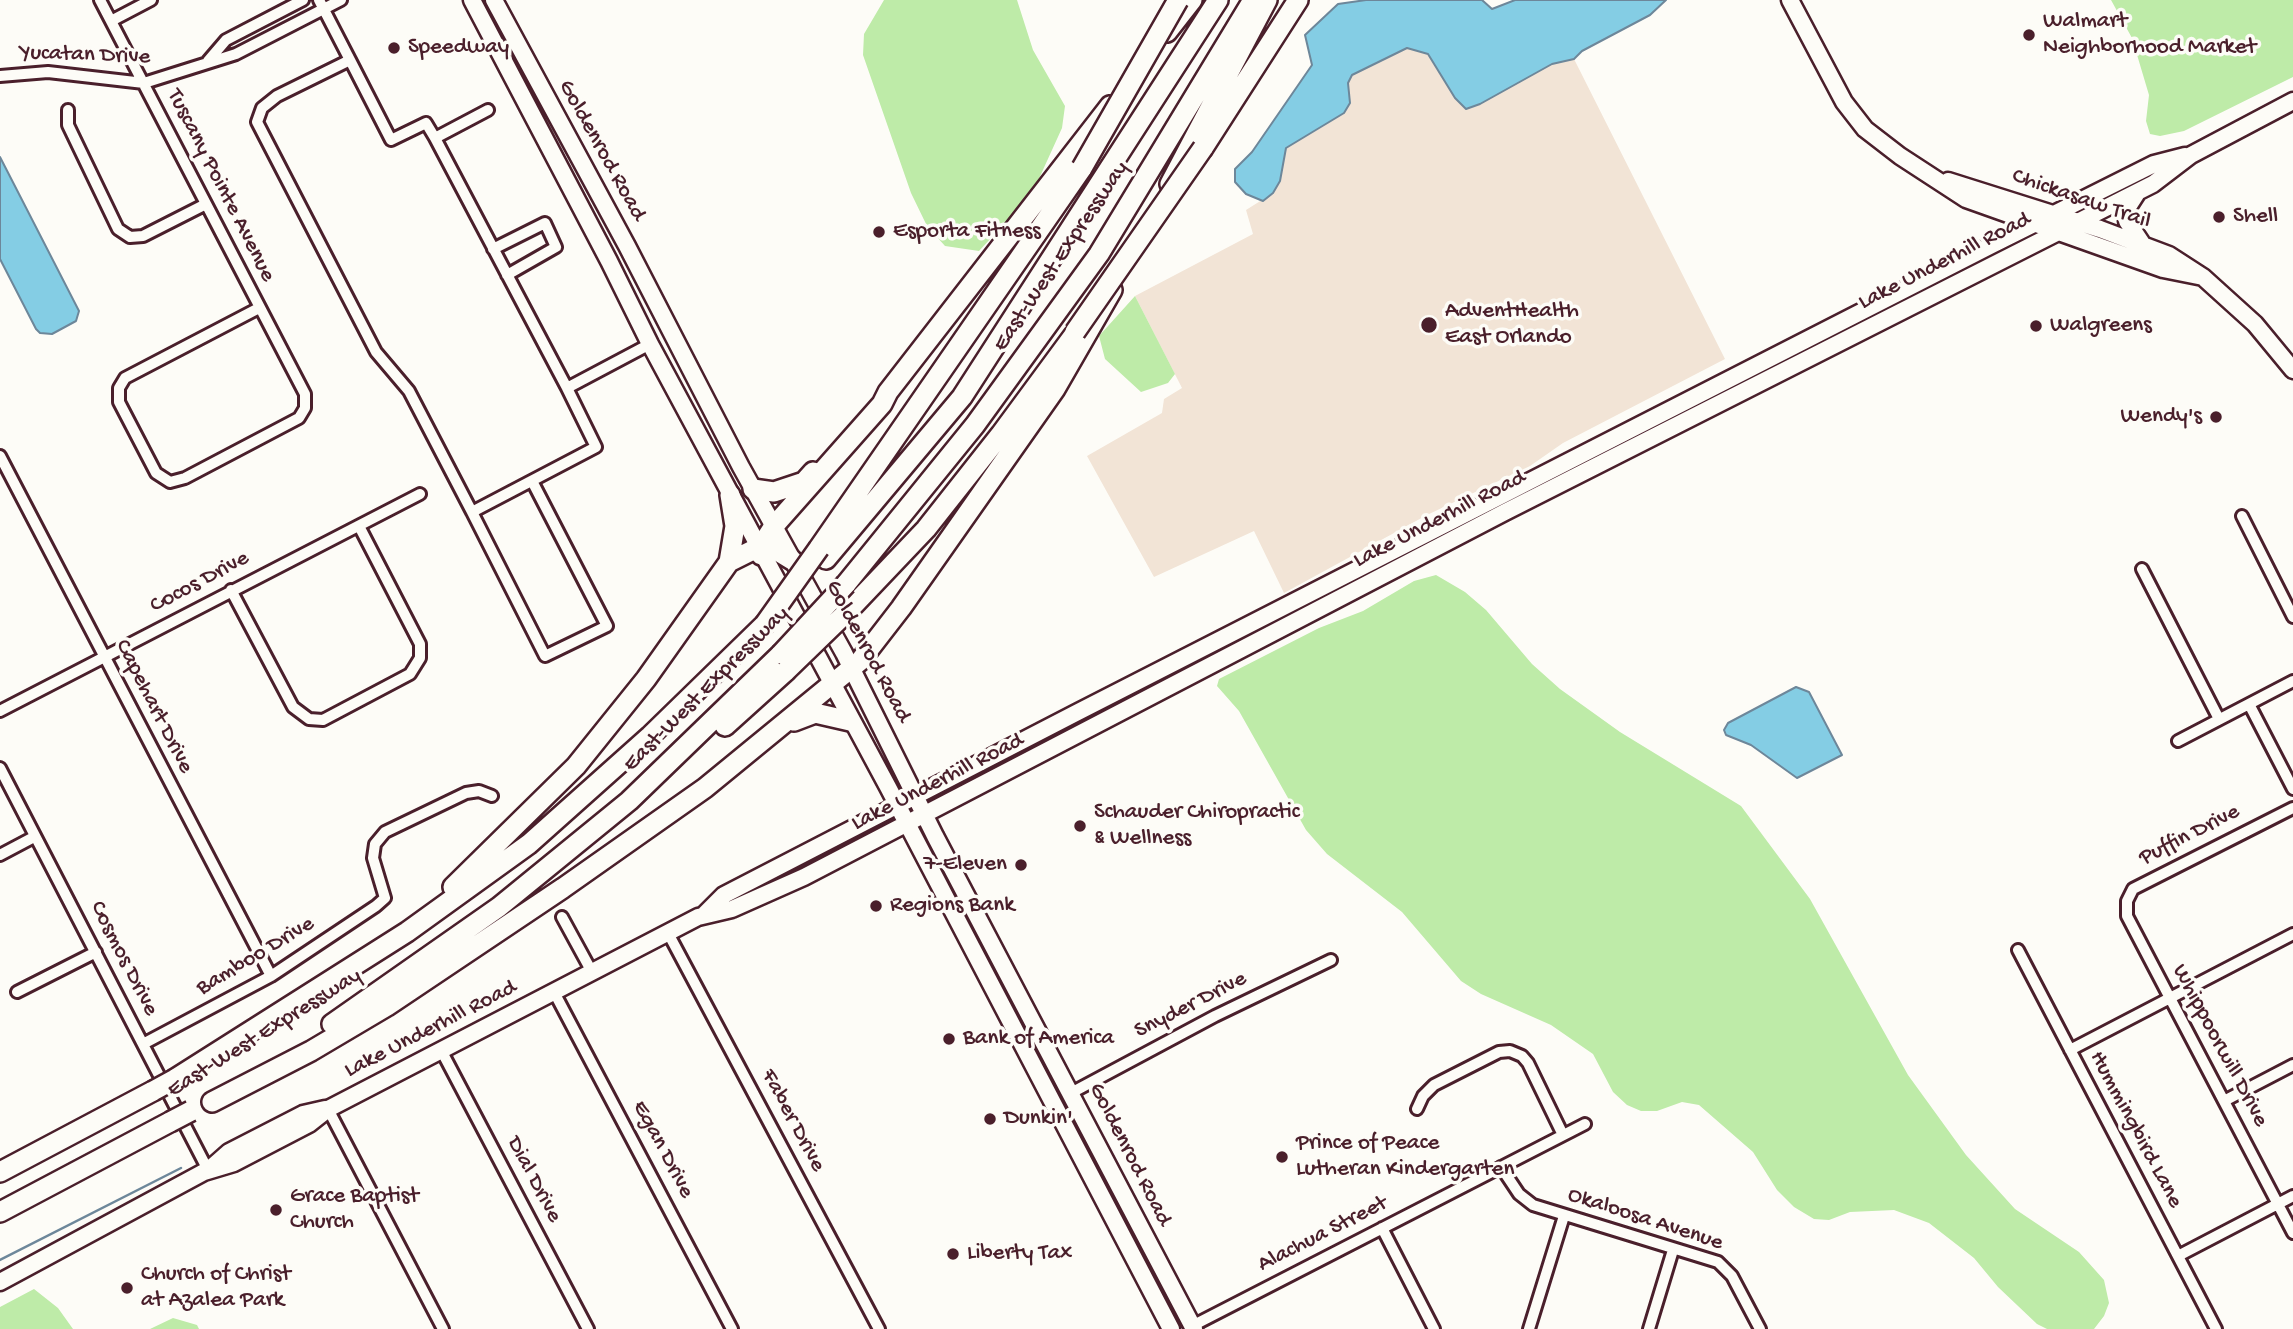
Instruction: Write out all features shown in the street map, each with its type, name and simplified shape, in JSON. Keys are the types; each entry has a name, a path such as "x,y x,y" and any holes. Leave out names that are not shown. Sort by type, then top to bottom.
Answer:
{"highway":[{"path":"823,554 1082,168 1178,0"},
{"path":"753,489 774,492 804,482 875,402 888,392 1192,0"},
{"name":"East-West Expressway","path":"0,1172 175,1079 407,932 529,845 650,736 765,624 962,397 1218,0"},
{"name":"East-West Expressway","path":"0,1212 212,1102 454,941 657,777 783,662 975,425 1098,254 1253,0"},
{"path":"212,1102 311,1051 387,1006 630,842 784,725 852,668 901,608 1055,388 1103,308 1267,0"},
{"path":"783,662 849,610 926,529 1002,434 1203,148 1298,0"},
{"path":"760,550 774,526 883,404 888,392"},
{"path":"407,932 576,766 646,679 729,562 735,526 730,495"},
{"path":"729,562 760,550 792,559"},
{"path":"784,725 815,713 850,721"}],"street":[{"name":"Tuscany Pointe Avenue","path":"100,0 305,394 305,408 299,418 184,478 170,482 156,473 119,402 119,388 125,378 259,308"},
{"path":"111,21 151,0"},
{"name":"Yucatan Drive","path":"208,61 226,40 303,0"},
{"name":"Yucatan Drive","path":"1,71 48,72 144,83 236,54 322,4 341,0"},
{"name":"Goldenrod Road","path":"472,0 650,344 907,824 1171,1329"},
{"name":"Goldenrod Road","path":"494,0 753,489 852,668 915,796 1193,1327"},
{"name":"Chickasaw Trail","path":"1790,0 1836,90 1859,122 1885,146 1966,199 2163,268 2203,277"},
{"path":"322,4 391,140 426,123 596,447 472,512"},
{"path":"350,60 277,96 262,108 257,122 376,352 392,375 409,391 545,656 607,626 532,481"},
{"name":"Lake Underhill Road","path":"0,1282 208,1170 229,1152 254,1139 303,1114 328,1109 705,914 732,909 768,894 925,815 1365,584 2153,184 2191,155 2293,101"},
{"path":"68,110 68,125 118,229 130,237 143,236 206,204"},
{"path":"435,138 488,110"},
{"name":"Lake Underhill Road","path":"705,914 724,895 1992,244 2154,164 2191,155"},
{"name":"Chickasaw Trail","path":"1939,179 2141,242 2187,265 2255,324 2293,370"},
{"path":"2137,192 2128,207 2127,221 2141,242"},
{"path":"1991,208 1999,227 1992,244"},
{"path":"493,250 545,223 556,247 507,275"},
{"path":"632,306 642,310 660,331 670,333"},
{"path":"567,388 650,344 665,346 687,365"},
{"path":"1718,403 1735,386 1743,372"},
{"path":"1599,464 1626,432"},
{"name":"Capehart Drive","path":"0,456 271,976"},
{"name":"Cocos Drive","path":"0,711 420,494"},
{"path":"2242,516 2293,617"},
{"path":"231,590 293,707 309,719 323,720 410,674 420,659 420,644 359,526"},
{"path":"2142,569 2219,719"},
{"path":"1358,570 1365,584"},
{"path":"2178,741 2293,681"},
{"path":"2249,704 2293,789"},
{"name":"Cosmos Drive","path":"0,768 208,1170"},
{"name":"Bamboo Drive","path":"143,1044 271,976 385,898 373,858 375,844 385,832 466,793 479,791 492,796"},
{"name":"Puffin Drive","path":"2127,916 2127,901 2133,889 2293,808"},
{"path":"0,855 34,837"},
{"name":"Whippoorwill Drive","path":"2127,916 2293,1233"},
{"path":"562,917 592,972"},
{"name":"Faber Drive","path":"668,933 879,1329"},
{"path":"2070,1050 2293,934"},
{"name":"Hummingbird Lane","path":"2018,950 2216,1329"},
{"path":"17,992 96,952"},
{"name":"Snyder Drive","path":"1071,1093 1215,1016 1331,960"},
{"name":"Egan Drive","path":"554,992 732,1329"},
{"name":"Dial Drive","path":"441,1050 588,1329"},
{"path":"1417,1110 1423,1096 1434,1085 1499,1052 1510,1052 1522,1056 1528,1063 1563,1135"},
{"path":"1027,1054 1042,1068 1051,1084 1071,1093"},
{"path":"2224,1101 2293,1065"},
{"path":"328,1109 443,1329"},
{"name":"Alachua Street","path":"1193,1327 1585,1124"},
{"path":"1065,1127 1084,1137 1107,1181 1116,1181"},
{"name":"Okaloosa Avenue","path":"1501,1167 1519,1194 1533,1205 1718,1262 1732,1276 1760,1329"},
{"path":"2178,1256 2293,1196"},
{"path":"1529,1329 1563,1216"},
{"path":"1382,1228 1434,1329"},
{"path":"1649,1329 1674,1250"},
{"path":"1147,1284 1164,1300 1172,1316 1193,1327"}],"shaded area":[{"name":"AdventHealth East Orlando","path":"1407,48 1428,54 1455,98 1466,109 1552,64 1574,59 1725,359 1563,443 1530,466 1427,515 1284,593 1254,531 1154,577 1087,456 1162,413 1164,399 1182,388 1135,296 1253,234 1246,210 1273,193 1280,181 1286,148 1324,126 1349,90 1347,83 1352,75"}],"green space":[{"path":"884,0 1017,0 1033,50 1065,106 1062,128 1032,194 979,251 945,246 927,226 911,193 863,55 864,34"},
{"path":"2111,0 2293,0 2293,77 2184,131 2160,136 2150,134 2146,121 2149,95 2132,38"},
{"path":"1135,296 1175,374 1168,383 1141,392 1105,359 1099,336"},
{"path":"1436,575 1465,592 1486,610 1532,664 1560,689 1620,732 1741,806 1810,899 1908,1075 1966,1155 2015,1209 2079,1252 2104,1280 2109,1303 2104,1316 2094,1329 2047,1329 2037,1324 1998,1287 1974,1258 1929,1223 1894,1210 1850,1212 1829,1220 1814,1219 1794,1207 1777,1190 1753,1152 1699,1105 1682,1102 1657,1111 1641,1111 1627,1105 1613,1092 1593,1054 1551,1025 1481,994 1461,981 1402,912 1327,854 1306,830 1239,711 1217,686 1219,679 1319,628 1363,611 1414,581"},
{"path":"34,1289 58,1308 73,1329 0,1329 0,1307"},
{"path":"173,1318 197,1325 199,1329 150,1329"}],"water":[{"path":"1366,0 1482,0 1492,9 1515,0 1666,0 1650,15 1582,51 1574,59 1552,64 1466,109 1455,98 1428,54 1407,48 1352,75 1348,83 1350,103 1344,113 1286,148 1280,181 1273,193 1263,201 1246,194 1235,182 1235,169 1252,152 1312,65 1305,35 1338,4"},
{"path":"0,157 79,311 76,321 52,334 40,333 36,329 0,259"},
{"path":"1796,687 1809,692 1842,755 1797,778 1751,745 1726,735 1724,730 1728,723"}],"waterway":[{"path":"0,1260 181,1168"}],"place":[{"name":"Walmart Neighborhood Market","path":"2029,35"},
{"name":"Speedway","path":"394,48"},
{"name":"Shell","path":"2219,217"},
{"name":"Esporta Fitness","path":"879,232"},
{"name":"AdventHealth East Orlando","path":"1429,325"},
{"name":"Walgreens","path":"2036,326"},
{"name":"Wendy's","path":"2216,417"},
{"name":"Schauder Chiropractic & Wellness","path":"1080,826"},
{"name":"7-Eleven","path":"1021,865"},
{"name":"Regions Bank","path":"876,906"},
{"name":"Bank of America","path":"949,1039"},
{"name":"Dunkin'","path":"990,1119"},
{"name":"Prince of Peace Lutheran Kindergarten","path":"1282,1157"},
{"name":"Grace Baptist Church","path":"276,1210"},
{"name":"Liberty Tax","path":"953,1254"},
{"name":"Church of Christ at Azalea Park","path":"127,1288"}]}
